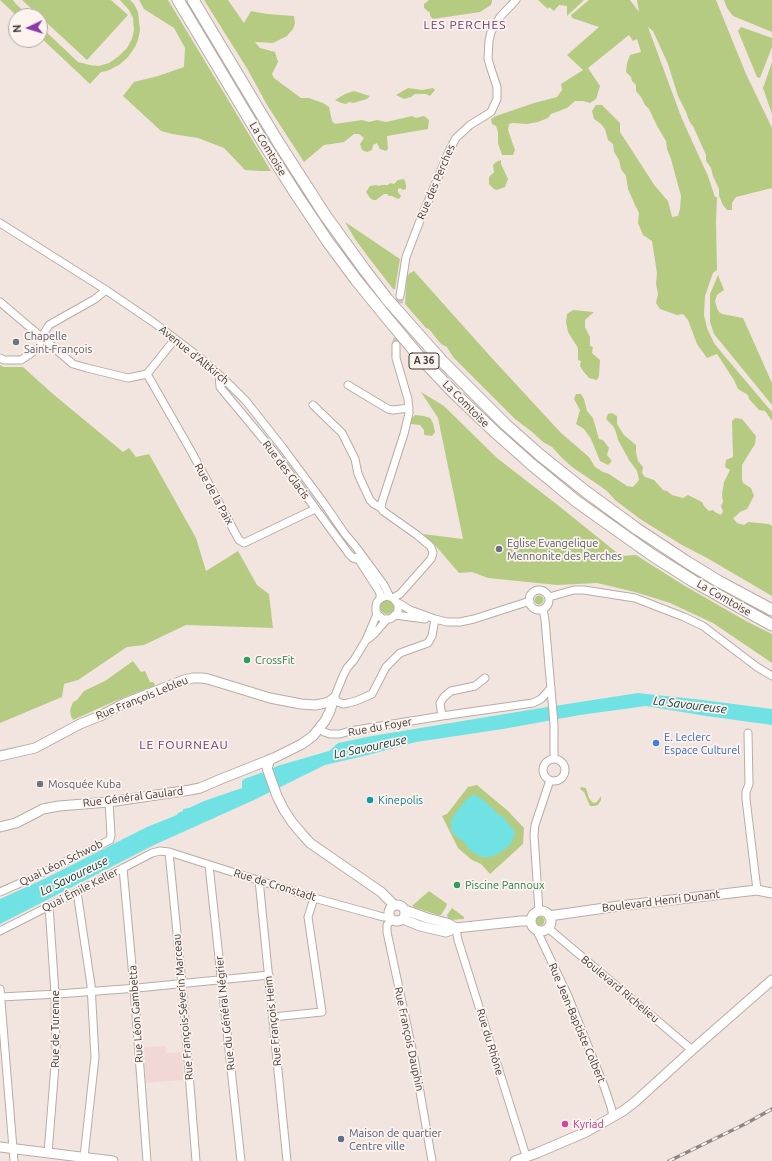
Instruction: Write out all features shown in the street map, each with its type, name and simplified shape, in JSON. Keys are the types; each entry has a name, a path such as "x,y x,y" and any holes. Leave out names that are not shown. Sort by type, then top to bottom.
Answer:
{"highway":[{"name":"La Comtoise","path":"178,0 263,142 320,229 357,281 435,373 475,414 512,447 556,485 604,522 693,581 772,624"},
{"name":"La Comtoise","path":"193,0 278,142 325,215 387,299 447,367 505,424 562,473 603,505 687,562 718,581 772,610"}],"main road":[{"name":"Rue François Lebleu","path":"0,756 35,748 80,724 100,716 125,703 184,680 193,678 202,678 214,681 275,700 301,704 315,705 327,703 334,698"},
{"path":"334,698 330,711 320,729 308,740 267,765 276,793 284,810 310,843 381,892 394,905"},
{"path":"315,705 321,712 322,716 320,729"},
{"name":"Rue Général Gaulard","path":"0,827 16,823 42,809 59,806 109,802 200,788 255,765 267,765"},
{"name":"Boulevard Henri Dunant","path":"549,916 619,906 757,890 772,892"},
{"path":"404,914 399,921 391,918 389,911 391,906 401,905 404,914 420,926 446,932 456,928 531,921"},
{"path":"539,911 545,912 549,916 550,922 548,928 543,931 537,931 532,927 531,921 533,915 539,911"},
{"path":"515,1161 586,1132 636,1101 772,980"},
{"path":"0,1147 13,1148 51,1156 84,1157 112,1161"}],"street":[{"name":"Rue des Perches","path":"400,296 406,257 450,149 456,138 470,125 491,112 497,99 497,87 488,59 488,41 491,32 500,17 516,0"},
{"name":"Avenue d'Altkirch","path":"0,223 106,290 153,322 203,360 246,400 394,599"},
{"path":"0,358 4,360 20,360 30,354 38,347 41,338 49,326 94,299 106,290"},
{"path":"0,302 73,364 128,378 147,374 175,339"},
{"path":"381,508 404,434 409,408 396,358 396,345"},
{"name":"Rue de la Paix","path":"147,374 239,540 244,544 315,509"},
{"name":"Rue des Glacis","path":"219,375 220,388 274,452 349,554 353,558 360,560"},
{"path":"348,385 388,409 393,410 409,408"},
{"path":"313,405 342,433 356,459 358,474 370,500 431,547 433,553 431,559 394,599"},
{"name":"Avenue d'Altkirch","path":"345,534 353,550 380,593 380,599"},
{"path":"537,590 546,592 549,597 547,605 543,609 534,608 530,601 530,596 537,590"},
{"path":"549,597 574,590 584,590 635,598 703,626 757,667 772,676"},
{"path":"435,619 432,636 428,642 400,653 386,667 372,694 356,701 343,704 334,698 347,668 354,660 366,640 377,614 376,606 380,599 384,597 394,599 410,610 447,622 460,622 474,619 530,601"},
{"path":"394,599 398,612 396,615"},
{"path":"543,609 554,724 554,759"},
{"path":"377,614 380,617 387,619"},
{"path":"366,640 375,633 387,619 396,615 435,619"},
{"path":"442,716 440,703 444,697 451,691 475,686 485,678"},
{"name":"Rue du Foyer","path":"320,729 330,734 340,734 350,731 442,716 534,703 541,699 551,688"},
{"path":"748,733 749,784 746,792 746,799 757,890"},
{"name":"Rue François Lebleu","path":"0,756 0,763"},
{"path":"554,759 557,759 563,763 565,769 562,778 556,781 550,780 544,773 544,767 548,761 554,759"},
{"path":"539,911 534,830 550,780"},
{"name":"Quai Léon Schwob","path":"0,892 110,840 109,802"},
{"name":"Rue de Cronstadt","path":"160,851 169,852 314,898 391,918"},
{"name":"Quai Émile Keller","path":"0,931 152,853 160,851"},
{"name":"Rue François-Séverin Marceau","path":"169,852 182,984 196,1161"},
{"name":"Rue du Général Négrier","path":"209,865 241,1161"},
{"name":"Rue Léon Gambetta","path":"123,868 147,1161"},
{"name":"Rue François Heim","path":"259,880 287,1161"},
{"path":"77,892 91,991 95,1057 84,1157"},
{"path":"273,1017 322,1012 308,917 314,898"},
{"name":"Rue de Turenne","path":"49,906 56,994 56,1053 51,1156"},
{"name":"Rue François Dauphin","path":"391,918 387,925 387,932 416,1070 432,1161"},
{"name":"Rue du Rhône","path":"456,928 526,1156"},
{"name":"Boulevard Richelieu","path":"548,928 692,1050"},
{"name":"Rue Jean-Baptiste Colbert","path":"537,931 571,1003 604,1086 613,1116"},
{"path":"1,997 134,988 269,975"},
{"path":"0,989 14,1161"}],"shaded area":[{"path":"165,1046 166,1053 182,1052 183,1080 146,1083 144,1047"}],"green space":[{"path":"0,0 13,0 20,8 8,8"},
{"path":"22,0 111,0 128,15 87,60 48,24 48,8 31,8"},
{"path":"120,0 130,0 138,12 140,30 135,47 128,57 119,65 107,71 101,72 90,84 48,45 48,34 78,62 99,66 109,63 127,48 132,39 134,30 133,18 129,10"},
{"path":"139,0 168,0 271,171 245,170 224,148 198,138 161,131 123,96 134,82 184,67 185,48 174,28 144,9"},
{"path":"204,0 228,0 244,23 251,11 294,16 295,23 293,29 287,36 273,43 255,42 260,48 275,52 278,62 272,74 274,78 301,98 309,98 329,107 332,121 335,124 362,120 369,122 377,120 386,122 412,116 416,118 424,116 429,120 428,129 387,136 388,149 386,151 380,149 377,143 373,145 372,150 367,152 362,150 360,144 364,138 359,134 354,134 344,142 324,145 304,162 267,105 248,70"},
{"path":"429,0 492,1 491,5 480,12 433,19 430,16 430,13 424,8 424,4"},
{"path":"538,0 584,0 567,16 567,6 559,5 554,11 549,7 548,9"},
{"path":"589,0 630,0 639,12 637,0 716,0 746,74 772,128 772,188 736,197 732,203 732,210 727,210 719,196 719,189 711,168 706,161 706,155 678,96 668,64 653,31 648,27 682,119 708,176 715,197 717,197 717,270 713,273 705,296 704,315 707,328 714,343 772,412 772,421 765,411 759,410 749,399 748,395 738,389 734,380 717,354 707,358 697,344 688,320 683,314 677,315 660,309 656,303 658,294 656,284 657,273 652,241 643,235 638,223 639,213 628,189 626,176 621,169 619,160 614,152 613,144 608,140 605,129 594,119 592,111 596,105 602,105 620,123 620,132 655,186 668,201 672,217 678,216 681,196 666,141 649,109 636,91 636,85 626,72 630,55 641,52 637,39 633,41 629,35 588,68 600,86 596,99 590,103 575,101 567,108 551,114 548,118 538,122 527,124 509,124 508,130 515,150 513,155 502,155 498,143 498,132 496,126 492,124 491,119 534,103 557,97 562,90 561,84 583,70 567,55 599,27 572,18 571,15"},
{"path":"724,0 772,0 772,32 733,16 727,8"},
{"path":"741,27 772,38 772,47 760,78 757,77 738,31"},
{"path":"772,62 772,114 763,88"},
{"path":"408,88 422,90 433,88 435,90 430,96 426,94 415,94 404,99 396,95"},
{"path":"354,91 370,96 367,99 353,103 349,102 346,104 335,100 345,94"},
{"path":"501,160 501,164 508,179 505,187 497,190 489,184 489,177 494,172 493,165"},
{"path":"404,179 406,189 398,189 401,196 398,199 384,194 376,200 373,200 366,192 370,186 388,185 390,183 394,184 398,180"},
{"path":"345,222 400,259 395,289 393,289 369,258"},
{"path":"414,271 561,433 589,457 595,467 627,486 633,487 639,480 637,471 618,440 613,426 606,419 608,414 612,413 617,416 617,424 624,435 636,445 638,461 643,467 642,473 645,477 654,480 663,490 672,495 683,498 688,495 702,502 709,511 713,510 721,515 723,511 721,506 723,502 722,494 724,482 730,470 725,467 726,460 733,457 732,421 735,418 742,419 756,436 755,444 742,465 743,483 751,488 754,496 747,509 740,512 733,518 737,523 744,525 748,522 769,524 772,526 772,596 682,545 640,519 615,500 608,492 572,467 552,447 543,442 515,419 453,357 447,347 441,344 405,304 407,276"},
{"path":"718,275 724,290 717,295 715,301 717,308 722,314 743,318 772,383 772,405 714,334 710,322 710,294"},
{"path":"573,310 594,312 585,320 585,327 590,337 590,346 593,347 592,353 600,360 599,376 597,380 589,378 583,371 580,366 581,361 578,360 578,348 568,332 566,322 567,314"},
{"path":"0,365 4,367 23,367 123,452 129,448 136,457 149,454 196,538 206,571 238,551 257,585 269,594 273,628 186,625 144,645 127,647 78,680 64,684 62,697 0,723"},
{"path":"421,392 444,406 497,458 621,556 636,555 685,586 772,634 772,663 713,623 670,603 635,592 597,583 557,585 488,578 472,572 459,573 435,545 423,534 463,539 438,418"},
{"path":"576,394 581,394 587,411 593,418 599,439 603,440 609,448 607,455 612,461 608,465 600,461 591,439 584,429 576,424 580,410 574,399"},
{"path":"415,415 430,418 435,432 432,436 425,435 424,430 420,425 411,424 411,419"},
{"path":"537,596 541,596 543,600 541,604 537,604 535,602 535,598"},
{"path":"384,600 390,600 394,604 394,610 390,614 384,614 380,610 380,604"},
{"path":"133,661 141,672 145,671 150,682 155,684 154,686 115,701 73,720 70,710 73,702 77,700 84,691 105,681"},
{"path":"477,785 508,811 524,828 523,844 490,874 481,864 472,860 458,848 442,816 447,814 468,787"},
{"path":"581,787 586,788 589,798 594,803 597,802 601,796 601,800 598,805 590,806 584,792 580,789"},
{"path":"429,891 447,904 441,915 413,907 413,905"},
{"path":"452,908 464,917 464,919 450,920 447,915"},
{"path":"538,917 542,917 544,921 542,925 538,925 536,923 536,919"}],"water":[{"name":"La Savoureuse","path":"638,693 772,709 772,725 646,706 580,715 503,729 416,742 325,765 254,800 154,845 0,924 0,899 44,879 147,827 177,815 183,811 183,809 242,788 242,781 244,779 277,766 329,751 338,743 372,736"},
{"path":"473,795 476,795 486,802 504,818 515,832 511,844 500,853 490,857 481,857 471,851 463,841 453,834 451,827 451,820 457,811 467,799"}],"tunnel":[{"path":"396,345 400,296"}],"railway":[{"path":"669,1161 745,1124 772,1109"}],"place":[{"name":"Chapelle Saint-François","path":"16,342"},
{"name":"Eglise Evangelique Mennonite des Perches","path":"499,549"},
{"name":"CrossFit","path":"247,660"},
{"name":"E. Leclerc Espace Culturel","path":"656,743"},
{"name":"Mosquée Kuba","path":"40,784"},
{"name":"Kinepolis","path":"370,800"},
{"name":"Piscine Pannoux","path":"457,885"},
{"name":"Kyriad","path":"565,1124"},
{"name":"Maison de quartier Centre ville","path":"341,1139"}],"district":[{"name":"LES PERCHES","path":"465,25"},
{"name":"LE FOURNEAU","path":"184,745"}]}
